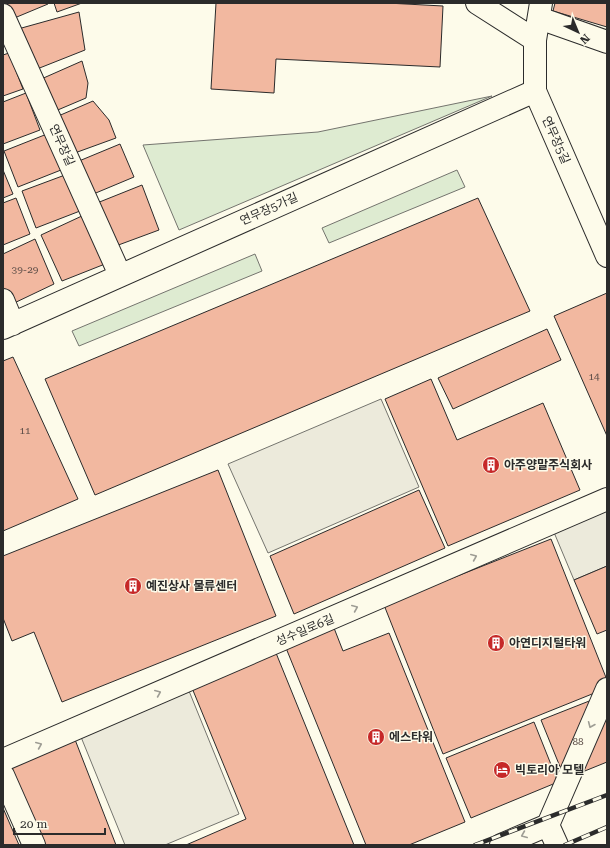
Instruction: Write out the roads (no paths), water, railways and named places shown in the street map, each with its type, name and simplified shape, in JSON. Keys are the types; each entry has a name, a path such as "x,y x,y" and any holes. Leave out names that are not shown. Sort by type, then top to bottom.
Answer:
{"street":[{"path":"477,3 535,40"},
{"name":"연무장5길","path":"607,42 540,10 535,40 535,91 607,256"},
{"name":"연무장길","path":"3,15 120,275"},
{"name":"연무장5가길","path":"8,326 535,91"},
{"path":"3,300 8,326"},
{"name":"성수일로6길","path":"3,760 607,499"},
{"path":"501,845 548,825 607,689"},
{"path":"3,774 34,845"},
{"path":"548,825 557,845"}],"railway":[{"path":"475,845 607,795"},
{"path":"565,845 607,827"}],"place":[{"name":"아주양말주식회사","path":"491,465"},
{"name":"예진상사 물류센터","path":"133,586"},
{"name":"아연디지털타워","path":"496,643"},
{"name":"에스타워","path":"376,737"},
{"name":"빅토리아 모텔","path":"502,770"}]}
